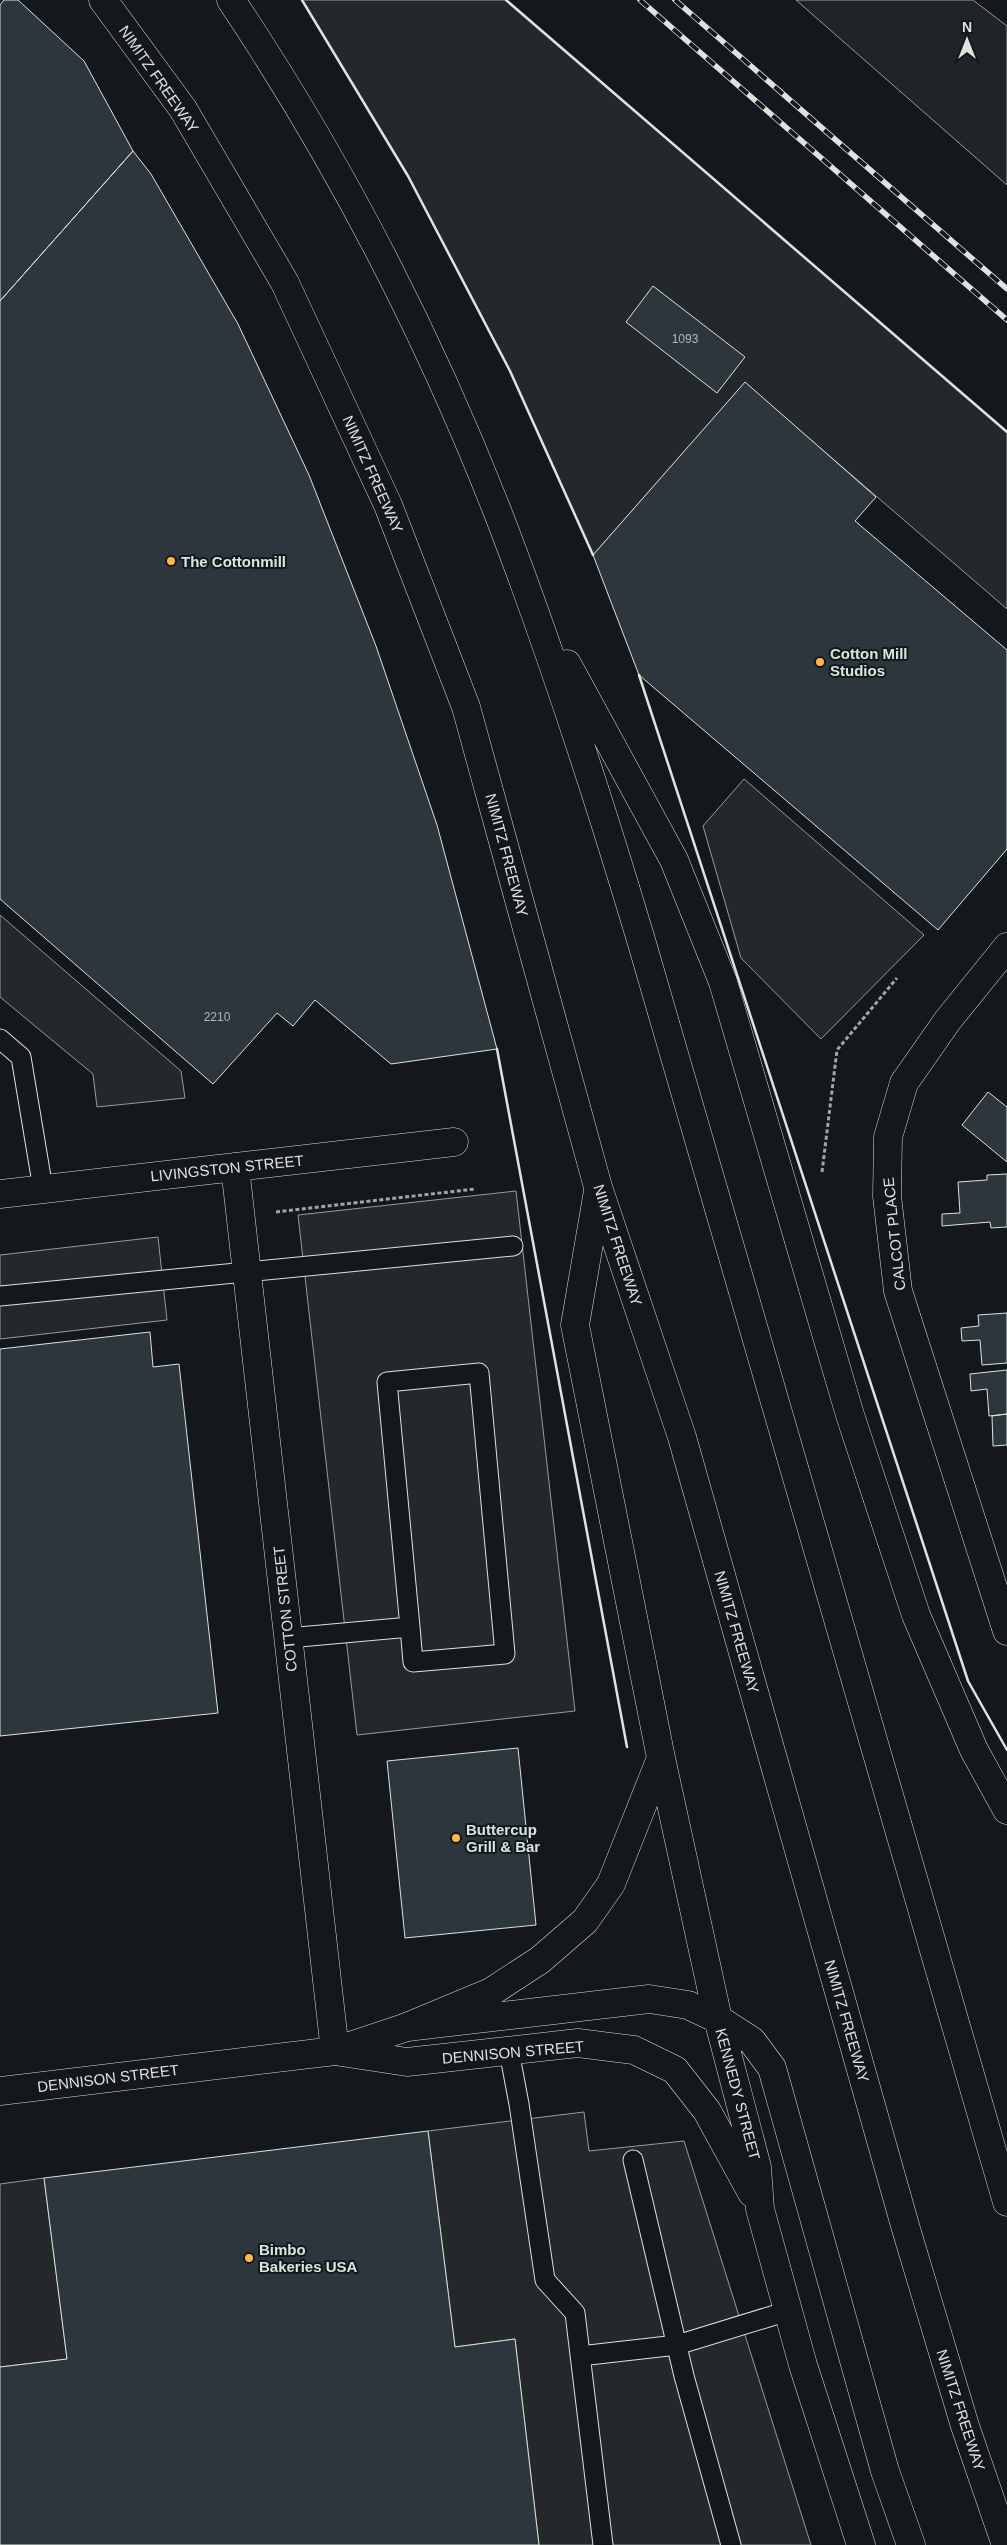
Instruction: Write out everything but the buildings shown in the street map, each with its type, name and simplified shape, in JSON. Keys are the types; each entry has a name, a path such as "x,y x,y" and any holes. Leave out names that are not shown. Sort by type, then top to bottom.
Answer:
{"main road":[{"name":"NIMITZ FREEWAY","path":"102,0 183,109 285,283 388,505 466,707 598,1187 682,1437 906,2229 966,2426 1006,2545"},
{"path":"231,0 293,98 381,256 460,423 528,592 588,767 649,966 1007,2202"},
{"path":"528,592 674,860 716,965 850,1415 916,1615 974,1750 1007,1810"},
{"name":"CALCOT PLACE","path":"1007,947 948,1020 904,1083 888,1138 887,1196 898,1291 1007,1630"},
{"name":"LIVINGSTON STREET","path":"0,1194 454,1142"},
{"name":"COTTON STREET","path":"235,1167 335,2051"},
{"path":"598,1187 575,1325 662,1758 718,2019"},
{"path":"407,2027 491,1992 540,1960 585,1921 611,1884 662,1758"},
{"name":"DENNISON STREET","path":"0,2091 335,2051 407,2027 649,1999 688,2005 718,2019"},
{"name":"KENNEDY STREET","path":"718,2019 757,2168 760,2208 803,2365 860,2545"},
{"name":"KENNEDY STREET","path":"718,2019 752,2041 772,2068 885,2471 911,2545"},
{"name":"DENNISON STREET","path":"335,2051 407,2062 578,2043 634,2050 675,2070 707,2111 760,2208"}],"lane":[{"path":"0,1038 21,1057 43,1189"},
{"path":"0,1296 513,1246"},
{"path":"478,1373 505,1654 413,1662 410,1627 387,1382 478,1373"},
{"path":"288,1638 410,1627"},
{"path":"509,2050 519,2104 545,2280 575,2313 602,2545"},
{"path":"633,2160 677,2345 731,2545"},
{"path":"580,2356 677,2345 788,2311"}],"path":[{"path":"822,1172 837,1050 897,978"},
{"path":"241,1216 475,1189"}],"shaded area":[{"path":"302,0 506,0 1007,432 1007,609 745,383 593,555 510,371 408,176"},
{"path":"796,0 973,0 1007,26 1007,185"},
{"path":"744,779 924,935 821,1039 741,958 703,826"},
{"path":"0,915 181,1071 185,1098 97,1107 93,1074 0,997"},
{"path":"516,1191 575,1711 357,1735 298,1215"},
{"path":"158,1237 167,1320 0,1339 0,1255"},
{"path":"584,2112 589,2151 684,2141 811,2545 539,2545 515,2339 455,2347 428,2131"},
{"path":"44,2178 67,2359 0,2367 0,2184"}],"railway":[{"path":"640,0 1007,320"},
{"path":"675,0 1007,289"}],"wall":[{"path":"302,0 408,176 510,371 593,555"},
{"path":"506,0 1007,432"},
{"path":"639,675 968,1681 1007,1750"},
{"path":"497,1049 627,1747"}],"place":[{"name":"The Cottonmill","path":"171,561"},
{"name":"Cotton Mill Studios","path":"820,662"},
{"name":"Buttercup Grill & Bar","path":"456,1838"},
{"name":"Bimbo Bakeries USA","path":"249,2258"}]}
